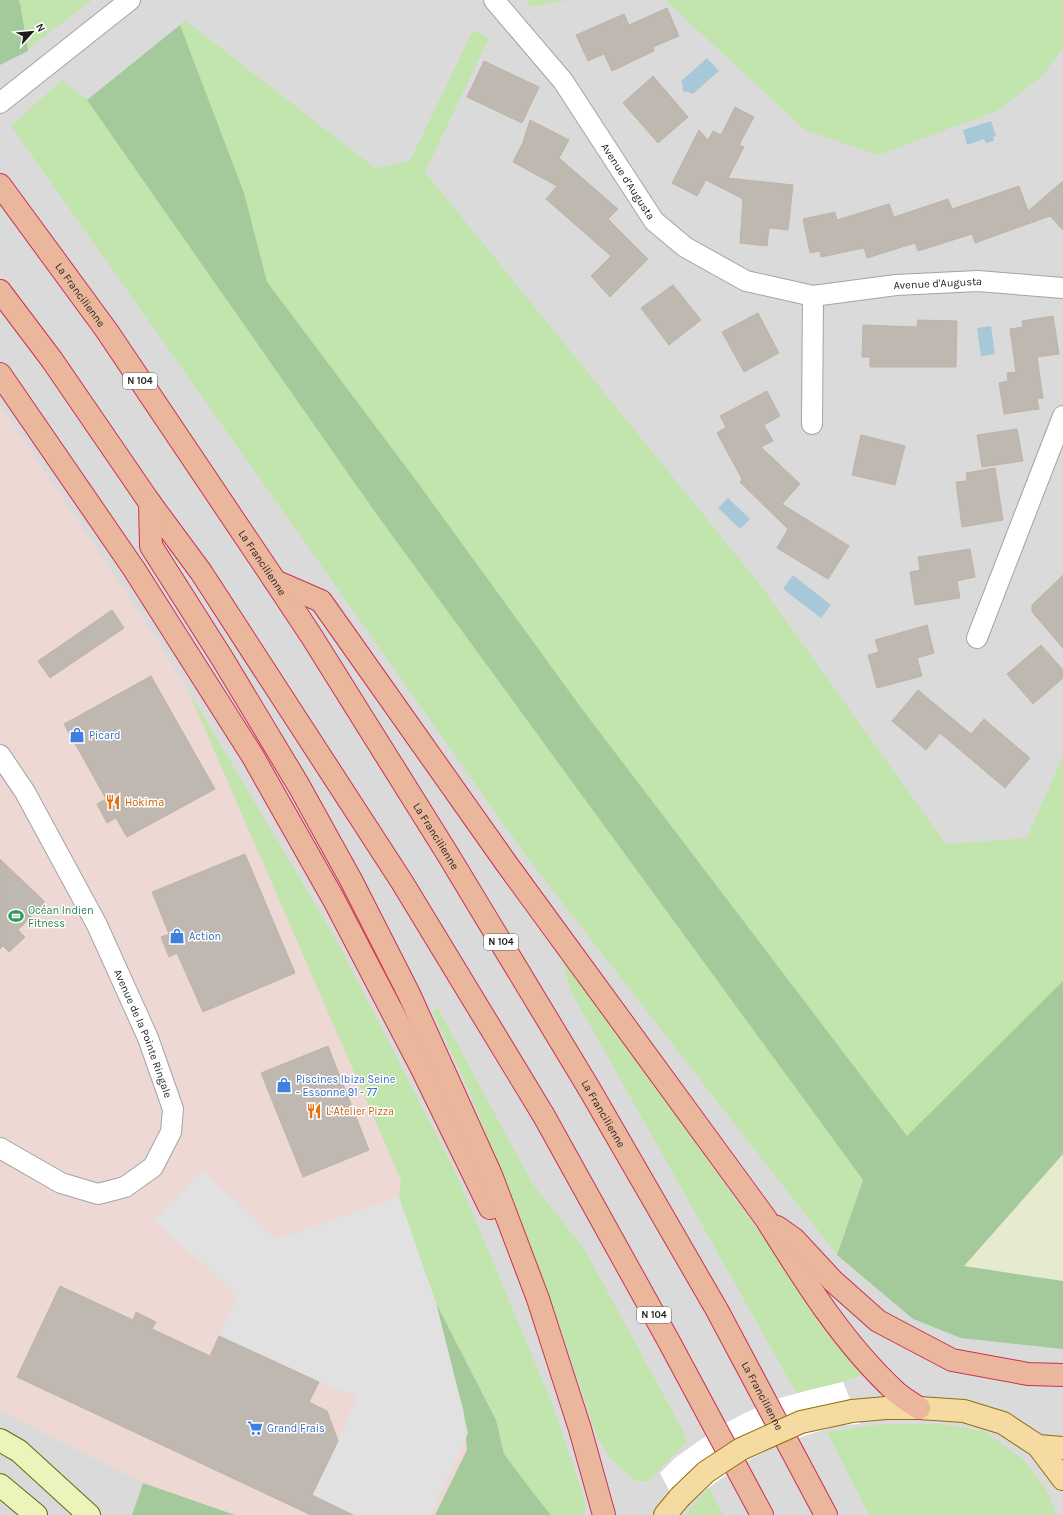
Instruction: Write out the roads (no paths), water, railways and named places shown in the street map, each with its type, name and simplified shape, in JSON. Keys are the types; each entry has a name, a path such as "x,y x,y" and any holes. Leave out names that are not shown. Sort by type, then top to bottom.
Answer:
{"highway":[{"name":"La Francilienne","path":"0,185 107,331 275,581 312,637 439,840 590,1090 717,1310 826,1515"},
{"name":"N 104","path":"0,291 52,360 150,503 201,572 402,882 540,1109 663,1331 762,1515"},
{"path":"0,374 134,569 252,755 334,900 421,1067 479,1184 511,1255 538,1299"},
{"path":"150,503 151,546 222,658 299,786 351,880 409,994 491,1175 538,1299 580,1429 604,1515"},
{"path":"275,581 321,601 506,863 766,1219 804,1281 857,1351 897,1392 918,1408"},
{"path":"766,1219 794,1239 833,1281 878,1321 952,1360 1028,1374 1063,1376"}],"main road":[{"path":"665,1515 680,1497 706,1472 741,1449 802,1422 852,1411 886,1408 918,1408 964,1411 1003,1423 1038,1446 1063,1479"},
{"path":"0,1440 19,1451 90,1515"},
{"path":"1038,1446 1063,1448"},
{"path":"0,1485 36,1515"}],"street":[{"path":"0,103 130,0"},
{"name":"Avenue d'Augusta","path":"494,0 563,81 654,221 685,247 746,281 813,296 896,285 978,281 1063,288"},
{"path":"812,424 813,296"},
{"path":"977,638 1063,416"},
{"name":"Avenue de la Pointe Ringale","path":"0,755 25,792 97,925 148,1038 173,1109 171,1132 152,1167 125,1187 98,1194 61,1183 0,1148"}],"water":[{"path":"707,58 719,71 693,94 684,92 681,81"},
{"path":"991,121 996,136 993,137 994,141 986,143 984,139 967,145 963,130"},
{"path":"991,326 995,354 981,357 977,328"},
{"path":"728,498 750,519 740,529 718,508"},
{"path":"793,575 831,605 821,618 783,589"}],"place":[{"name":"Picard","path":"77,735"},
{"name":"Hokima","path":"113,802"},
{"name":"Océan Indien Fitness","path":"16,916"},
{"name":"Action","path":"177,936"},
{"name":"Piscines Ibiza Seine - Essonne 91 - 77","path":"284,1085"},
{"name":"L’Atelier Pizza","path":"314,1111"},
{"name":"Grand Frais","path":"255,1428"}]}
